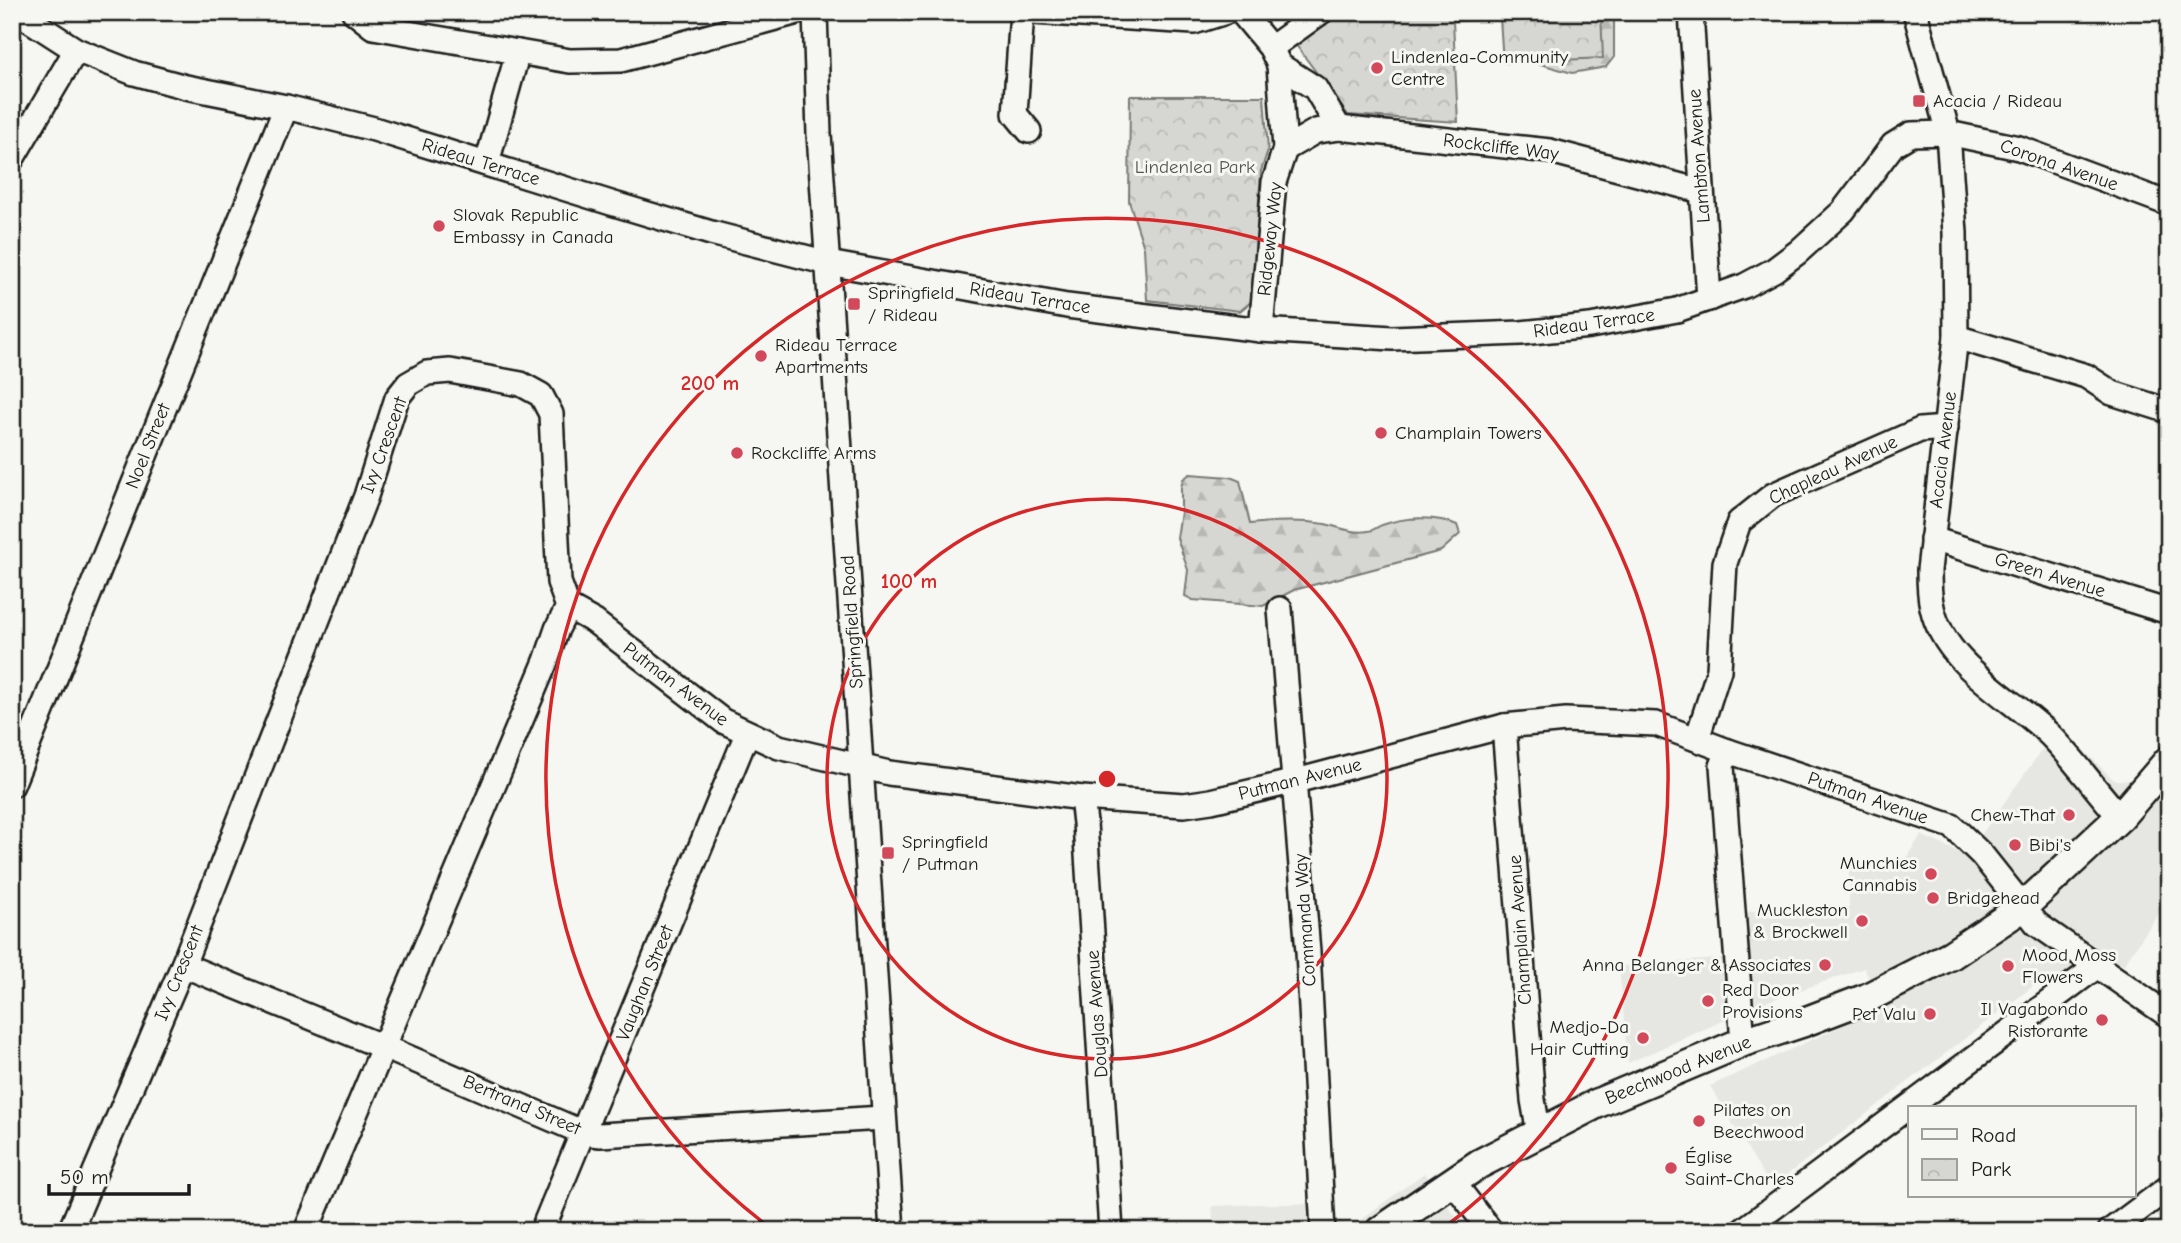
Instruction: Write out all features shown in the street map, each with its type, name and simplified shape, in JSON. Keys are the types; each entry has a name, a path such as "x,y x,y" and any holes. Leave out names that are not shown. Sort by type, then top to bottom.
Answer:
{"main road":[{"name":"Beechwood Avenue","path":"1380,1231 1479,1164 1598,1103 1743,1042 1804,1023 1867,998 1951,955 2023,907 2120,817 2169,760"}],"street":[{"name":"Rideau Terrace","path":"17,12 76,50 104,63 157,80 374,129 685,225 828,263 1067,306 1261,330 1392,338 1521,333 1640,319 1677,310 1744,286 1774,270 1798,252 1843,211 1885,155 1902,138 1921,132 1948,133"},
{"path":"354,12 373,27 570,61 621,60 798,12"},
{"name":"Springfield Road","path":"815,12 819,134 892,1231"},
{"path":"1022,12 1016,114 1029,131"},
{"path":"1032,12 1194,22 1226,12"},
{"path":"1241,12 1275,57 1315,88 1339,128"},
{"path":"1275,57 1321,12"},
{"name":"Lambton Avenue","path":"1690,12 1709,299"},
{"name":"Acacia Avenue","path":"1915,12 1948,133 1955,233 1956,337 1931,539 1929,570 1932,608 1937,624 1948,643 1978,674 2050,735 2120,817"},
{"path":"12,159 76,50"},
{"path":"487,163 518,52"},
{"path":"1275,57 1285,149"},
{"name":"Noel Street","path":"12,785 286,107"},
{"name":"Rockcliffe Way","path":"1285,149 1317,131 1339,128 1550,151 1701,191"},
{"name":"Corona Avenue","path":"1948,133 2019,148 2169,204"},
{"name":"Ridgeway Way","path":"1261,330 1274,182 1285,149"},
{"path":"1956,337 2086,376 2112,393 2169,411"},
{"name":"Ivy Crescent","path":"70,1231 183,965 366,496 397,398 408,384 427,373 450,370 521,384 541,395 551,414 559,582 568,607"},
{"name":"Chapleau Avenue","path":"1697,739 1719,670 1726,563 1739,522 1773,495 1920,430 1946,428"},
{"name":"Green Avenue","path":"1931,539 2169,612"},
{"path":"306,1231 546,661 556,629 568,607"},
{"name":"Putman Avenue","path":"568,607 595,622 723,721 779,747 889,772 1082,798 1184,805 1296,781 1504,726 1566,720 1656,724 1952,826 1982,855 2037,923 2169,1016"},
{"name":"Commanda Way","path":"1280,610 1308,952 1323,1231"},
{"name":"Champlain Avenue","path":"1504,726 1532,1100 1539,1134"},
{"name":"Vaughan Street","path":"542,1231 747,734"},
{"path":"1728,751 1722,766 1743,1042"},
{"name":"Douglas Avenue","path":"1082,798 1111,1231"},
{"name":"Bertrand Street","path":"183,965 584,1133 600,1135 883,1118"},
{"path":"1910,1106 2096,967"},
{"path":"1742,1231 1908,1107"},
{"path":"1452,1182 1491,1231"},
{"path":"2110,1231 2169,1186"}],"shaded area":[{"path":"2059,726 2114,780 2169,782 2169,905 2165,904 2124,964 2045,977 1771,1187 1710,1086 1884,1007 1864,968 1763,1003 1628,1063 1619,966 1747,957 1743,912 1849,907 1849,865 1904,861 1921,835 1963,854 1981,835"},
{"path":"1424,1173 1466,1231 1214,1231 1212,1206 1259,1204 1308,1204 1351,1227"}],"green space":[{"path":"1341,12 1601,12 1603,58 1503,63 1500,18 1453,21 1458,122 1348,115 1296,45"},
{"path":"1502,12 1614,12 1614,57 1606,67 1572,73 1526,60"},
{"name":"Lindenlea Park","path":"1130,96 1264,96 1268,150 1261,171 1252,301 1240,311 1147,300 1144,248 1129,201"},
{"path":"1190,474 1230,477 1240,481 1250,524 1306,522 1363,532 1400,520 1430,518 1457,525 1460,534 1441,551 1294,590 1263,606 1193,600 1185,596 1188,570 1177,538 1181,487 1183,479"}],"place":[{"name":"Lindenlea-Community Centre","path":"1377,68"},
{"name":"Acacia / Rideau","path":"1919,101"},
{"name":"Slovak Republic Embassy in Canada","path":"439,226"},
{"name":"Springfield / Rideau","path":"854,304"},
{"name":"Rideau Terrace Apartments","path":"761,356"},
{"name":"Champlain Towers","path":"1381,433"},
{"name":"Rockcliffe Arms","path":"737,453"},
{"name":"Chew-That","path":"2069,815"},
{"name":"Bibi's","path":"2015,845"},
{"name":"Springfield / Putman","path":"888,853"},
{"name":"Munchies Cannabis","path":"1931,874"},
{"name":"Bridgehead","path":"1933,898"},
{"name":"Muckleston & Brockwell","path":"1862,921"},
{"name":"Anna Belanger & Associates","path":"1825,965"},
{"name":"Mood Moss Flowers","path":"2008,966"},
{"name":"Red Door Provisions","path":"1708,1001"},
{"name":"Pet Valu","path":"1930,1014"},
{"name":"Il Vagabondo Ristorante","path":"2102,1020"},
{"name":"Medjo-Da Hair Cutting","path":"1643,1038"},
{"name":"Pilates on Beechwood","path":"1699,1121"},
{"name":"Église Saint-Charles","path":"1671,1168"}]}
